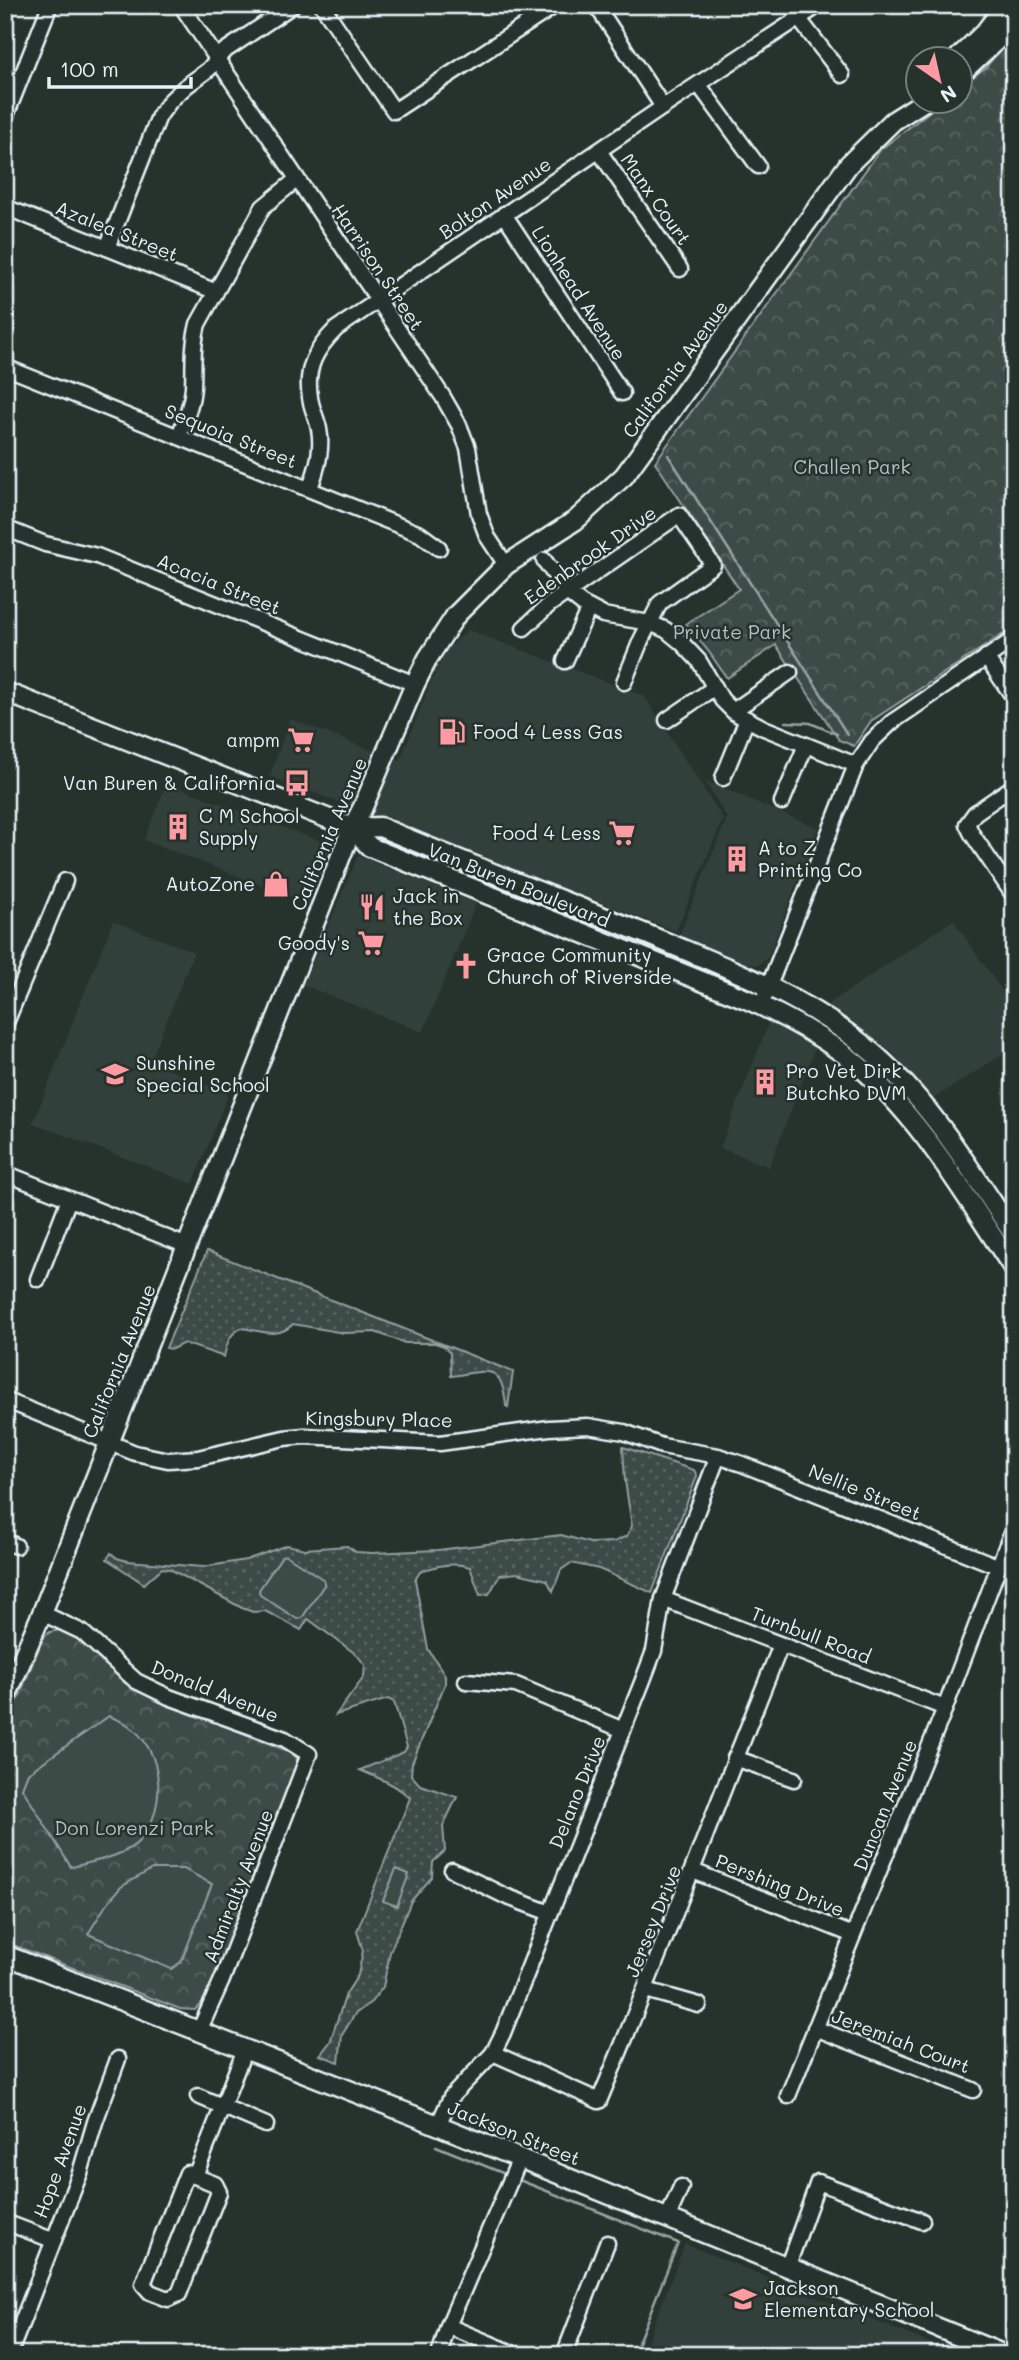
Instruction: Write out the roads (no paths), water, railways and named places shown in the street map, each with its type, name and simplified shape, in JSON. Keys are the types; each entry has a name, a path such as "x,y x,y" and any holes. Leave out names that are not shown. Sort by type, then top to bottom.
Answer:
{"main road":[{"path":"971,46 1006,5"},
{"path":"974,61 999,38 1014,19"},
{"name":"California Avenue","path":"898,118 904,111"},
{"name":"California Avenue","path":"5,1699 10,1671 42,1613 352,828 428,658 456,615 506,565 576,520 624,476 849,164 870,141 904,114"},
{"name":"Van Buren Boulevard","path":"5,692 352,828 380,827 769,986 815,1010 875,1055 926,1108 1014,1235"},
{"name":"Van Buren Boulevard","path":"352,828 370,847 761,1006 809,1031 874,1080 918,1129 1014,1269"},
{"path":"809,1031 827,1034 868,1060 875,1055"},
{"path":"918,1129 935,1139 965,1178 975,1177"},
{"name":"Jackson Street","path":"5,1955 438,2125 1007,2355"}],"street":[{"path":"5,118 50,5"},
{"name":"Harrison Street","path":"181,5 443,397 468,448 479,514 487,536 506,565"},
{"path":"107,248 159,117 171,100 209,69 216,59 293,5"},
{"path":"323,5 394,111 556,5"},
{"path":"596,5 663,107"},
{"name":"Bolton Avenue","path":"310,488 318,468 320,431 310,397 308,370 323,342 336,329 818,5"},
{"path":"799,19 842,75"},
{"path":"699,85 758,166"},
{"name":"Manx Court","path":"599,151 680,269"},
{"path":"179,436 193,390 193,342 198,324 263,207 296,180"},
{"name":"Azalea Street","path":"5,207 214,291"},
{"name":"Lionhead Avenue","path":"504,215 622,393"},
{"name":"Sequoia Street","path":"5,367 310,488 420,534 439,548"},
{"name":"Edenbrook Drive","path":"524,628 534,616 679,515 713,565 660,603 649,624"},
{"name":"Acacia Street","path":"5,528 45,544 97,556 415,684"},
{"path":"544,559 567,592 589,608 603,615 666,630 698,661 733,711 856,765"},
{"path":"565,661 589,608"},
{"path":"624,682 649,624"},
{"path":"761,1006 856,765 872,741 892,722 1014,639"},
{"path":"986,657 1014,698"},
{"path":"733,711 790,672"},
{"path":"667,720 715,687"},
{"path":"723,778 747,719"},
{"path":"782,802 806,745"},
{"path":"1014,786 975,813 967,824 1014,896"},
{"path":"5,1025 65,881"},
{"path":"5,1173 187,1245"},
{"path":"38,1279 69,1199"},
{"name":"Kingsbury Place","path":"5,1400 135,1453 168,1460 198,1458 284,1437 440,1443 550,1428 588,1426 624,1432 662,1446 719,1456"},
{"name":"Nellie Street","path":"719,1456 997,1566"},
{"name":"Delano Drive","path":"438,2125 451,2097 493,2053 503,2034 654,1651 663,1599 719,1456"},
{"name":"Duncan Avenue","path":"788,2096 945,1708 1014,1526"},
{"name":"Turnbull Road","path":"663,1599 945,1708"},
{"name":"Donald Avenue","path":"42,1613 82,1632 136,1681 170,1697 285,1739 309,1754"},
{"name":"Jersey Drive","path":"493,2053 599,2101 694,1871 735,1758 781,1645"},
{"path":"467,1681 516,1685 623,1730"},
{"name":"Admiralty Avenue","path":"200,2031 309,1754"},
{"path":"735,1758 793,1779"},
{"path":"452,1870 505,1896 550,1913"},
{"name":"Pershing Drive","path":"694,1871 853,1935"},
{"path":"646,1990 699,2005"},
{"name":"Jeremiah Court","path":"815,2028 973,2090"},
{"path":"195,2176 245,2049"},
{"name":"Hope Avenue","path":"11,2353 52,2240 80,2173 118,2059"},
{"path":"198,2096 266,2125"},
{"path":"439,2355 448,2326 520,2158"},
{"path":"187,2173 195,2176 215,2184 219,2192 179,2294 168,2299 150,2292 144,2284 187,2173"},
{"path":"788,2268 818,2182 922,2221"},
{"path":"667,2219 681,2187"},
{"path":"5,2222 52,2240"},
{"path":"564,2355 607,2242"},
{"path":"448,2326 517,2355"},
{"path":"1007,2355 1014,2344"}],"waterway":[{"path":"668,455 847,734"},
{"path":"786,722 810,723 837,734"},
{"path":"436,2146 505,2174"},
{"path":"519,2180 678,2243 633,2355"}],"place":[{"name":"Food 4 Less Gas","path":"452,732"},
{"name":"ampm","path":"301,740"},
{"name":"Van Buren & California","path":"297,783"},
{"name":"C M School Supply","path":"178,827"},
{"name":"Food 4 Less","path":"622,833"},
{"name":"A to Z Printing Co","path":"737,859"},
{"name":"AutoZone","path":"276,884"},
{"name":"Jack in the Box","path":"372,907"},
{"name":"Goody's","path":"371,943"},
{"name":"Grace Community Church of Riverside","path":"466,966"},
{"name":"Sunshine Special School","path":"115,1074"},
{"name":"Pro Vet Dirk Butchko DVM","path":"765,1082"},
{"name":"Jackson Elementary School","path":"743,2299"}],"park label":[{"name":"Challen Park","path":"852,467"},
{"name":"Private Park","path":"732,632"},
{"name":"Don Lorenzi Park","path":"134,1828"}]}
